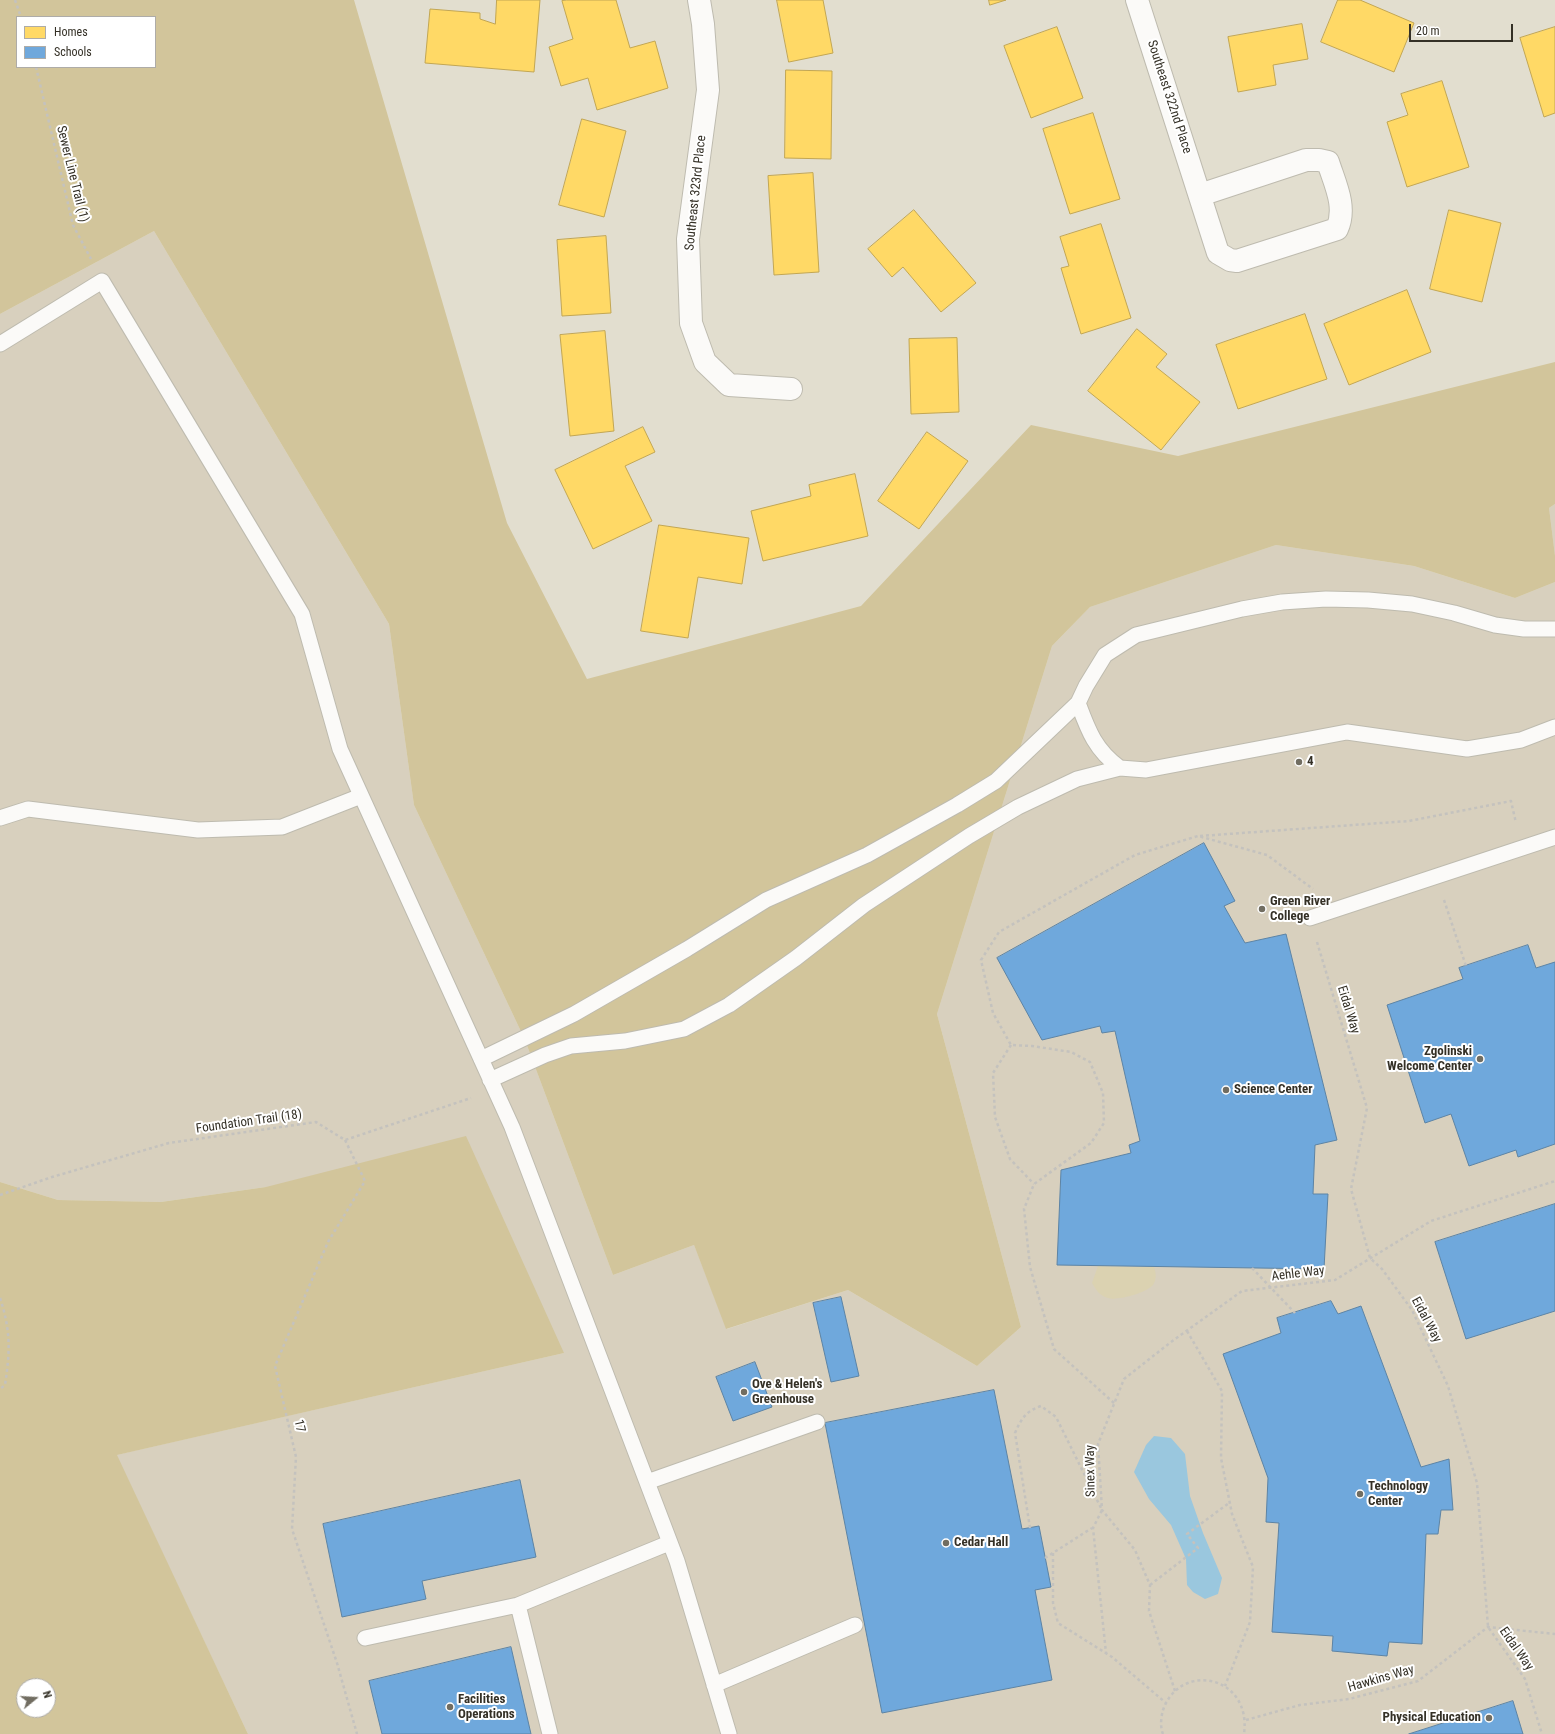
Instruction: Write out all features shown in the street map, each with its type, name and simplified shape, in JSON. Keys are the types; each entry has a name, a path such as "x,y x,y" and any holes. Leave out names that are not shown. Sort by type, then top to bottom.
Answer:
{"street":[{"name":"Southeast 323rd Place","path":"699,0 704,24 708,90 688,239 691,323 705,362 729,385 791,389"},
{"name":"Southeast 322nd Place","path":"1137,0 1218,253 1230,260 1238,261 1337,229 1342,219 1342,207 1328,162 1319,160 1306,160 1200,195"}],"lane":[{"path":"0,344 102,281 302,614 340,749 512,1127 676,1561 729,1734"},
{"path":"481,1059 574,1014 687,949 766,900 867,855 957,805 996,781 1078,703 1086,686 1105,655 1136,635 1242,609 1282,602 1326,599 1412,604 1454,613 1495,625 1524,629 1555,629"},
{"path":"1078,703 1095,744 1104,755 1120,768"},
{"path":"493,1085 545,1055 571,1046 625,1041 684,1029 729,1005 796,958 864,905 969,836 1018,807 1077,779 1120,768 1146,770 1346,732 1468,749 1521,740 1555,728"},
{"path":"0,818 28,809 198,830 282,827 361,796"},
{"path":"1310,918 1555,837"},
{"path":"646,1482 817,1422"},
{"path":"366,1638 518,1605 669,1543"},
{"path":"518,1605 550,1734"},
{"path":"714,1685 855,1625"}],"path":[{"path":"15,0 21,16"},
{"name":"Sewer Line Trail (1)","path":"36,68 73,225 102,281"},
{"path":"1011,1045 993,1013 981,960 999,932 1135,855 1198,836 1409,821 1511,801 1523,847"},
{"path":"1198,836 1267,854 1338,909"},
{"path":"1437,876 1466,966"},
{"name":"Eidal Way","path":"1310,918 1367,1108 1351,1189 1370,1258 1382,1269 1412,1310 1448,1386 1477,1483 1488,1627 1525,1679 1542,1734"},
{"path":"1011,1045 1032,1046 1071,1052 1090,1062 1103,1093 1104,1123 1091,1143 1034,1184 1024,1209 1030,1267 1054,1349 1114,1403"},
{"path":"1011,1045 993,1073 996,1117 1010,1159 1034,1184"},
{"path":"345,1140 493,1085"},
{"name":"Foundation Trail (18)","path":"0,1195 52,1177 169,1143 316,1122 345,1140"},
{"name":"17","path":"345,1140 365,1181 328,1242 275,1366 296,1457 292,1529 337,1663 357,1734"},
{"name":"Aehle Way","path":"1114,1403 1124,1379 1187,1330 1242,1291 1335,1280 1431,1221 1555,1181"},
{"path":"1252,1268 1295,1313"},
{"path":"0,1298 7,1319 9,1356 5,1385 0,1389"},
{"path":"1187,1330 1222,1391 1221,1458 1232,1514 1253,1567 1250,1622 1225,1686"},
{"name":"Sinex Way","path":"1114,1403 1098,1444 1102,1510 1135,1550 1150,1585 1149,1611 1175,1691"},
{"path":"1030,1528 1015,1433 1020,1419 1031,1410 1041,1406 1056,1417 1102,1510 1093,1528 1045,1558"},
{"path":"1150,1585 1198,1548 1187,1534 1229,1503"},
{"path":"1093,1528 1106,1653"},
{"path":"1053,1553 1053,1603 1058,1623 1106,1653 1166,1703"},
{"path":"1488,1627 1555,1634"},
{"name":"Hawkins Way","path":"1246,1720 1300,1705 1349,1699 1418,1681 1488,1627"},
{"path":"1163,1734 1161,1717 1166,1703 1175,1691 1186,1684 1199,1680 1213,1681 1225,1686 1236,1695 1243,1707 1246,1720 1244,1734"}],"shaded area":[{"path":"0,0 354,0 507,523 587,679 861,606 1031,425 1178,456 1555,362 1555,504 1549,508 1555,556 1555,582 1515,598 1414,566 1276,545 1090,607 1052,646 937,1014 1021,1327 977,1366 848,1290 726,1329 694,1245 613,1275 525,1040 414,805 389,624 154,231 0,314"},
{"name":"Green River College","path":"154,231 389,624 414,805 525,1040 613,1275 694,1245 727,1329 848,1290 977,1366 1021,1327 937,1014 1052,646 1090,607 1276,545 1414,566 1515,598 1555,582 1555,1734 248,1734 116,1455 564,1353 266,1187 161,1202 58,1200 0,1182 0,314"},
{"path":"1555,504 1555,556 1549,508"},
{"path":"466,1136 564,1353 117,1455 248,1734 0,1734 0,1182 58,1200 161,1202 266,1187"},
{"path":"1098,1266 1154,1267 1156,1278 1153,1285 1144,1291 1112,1299 1103,1296 1098,1292 1092,1283"}],"water":[{"path":"1154,1436 1171,1438 1185,1454 1190,1496 1203,1533 1222,1578 1218,1594 1205,1599 1193,1592 1187,1585 1186,1559 1171,1525 1149,1499 1134,1472 1146,1445"}],"building: Homes":[{"path":"497,0 540,0 534,72 425,63 430,9 480,13 480,19 495,24"},
{"path":"616,0 630,48 655,41 668,88 597,110 588,78 561,86 549,47 573,39 562,1"},
{"path":"777,0 823,0 833,53 789,62"},
{"path":"989,0 1006,0 990,5"},
{"path":"1338,0 1360,0 1414,23 1394,72 1321,42"},
{"path":"1302,24 1308,59 1273,65 1276,85 1238,92 1228,37"},
{"path":"1057,27 1083,98 1031,118 1004,46"},
{"path":"1555,27 1555,113 1544,117 1520,38"},
{"path":"786,70 832,71 831,159 785,158"},
{"path":"1442,81 1469,167 1407,187 1387,122 1408,115 1401,94"},
{"path":"1093,113 1120,199 1070,214 1043,129"},
{"path":"582,119 626,131 604,217 559,205"},
{"path":"813,173 819,272 774,275 768,176"},
{"path":"914,210 976,283 941,312 903,267 892,277 868,249"},
{"path":"1449,210 1501,223 1482,302 1430,289"},
{"path":"1101,224 1131,318 1081,334 1061,268 1069,266 1060,237"},
{"path":"606,236 611,313 562,316 557,240"},
{"path":"1407,290 1431,352 1349,385 1324,324"},
{"path":"1305,314 1327,379 1238,409 1216,345"},
{"path":"1137,329 1167,354 1156,367 1200,402 1161,450 1088,391"},
{"path":"605,331 614,431 570,436 560,335"},
{"path":"957,338 959,412 911,414 909,339"},
{"path":"643,427 655,452 625,466 652,521 593,549 555,470"},
{"path":"927,432 968,461 919,529 878,501"},
{"path":"855,474 868,536 763,561 751,511 811,496 809,485"},
{"path":"659,525 749,538 742,584 698,577 688,638 641,631"}],"building: Schools":[{"name":"Science Center","path":"1204,843 1235,901 1224,906 1245,943 1286,934 1337,1140 1315,1145 1313,1194 1328,1194 1324,1269 1057,1265 1061,1170 1131,1153 1129,1145 1140,1141 1115,1031 1102,1033 1100,1026 1042,1040 997,958"},
{"name":"Zgolinski Welcome Center","path":"1528,945 1536,968 1555,962 1555,1144 1518,1157 1516,1150 1469,1166 1451,1114 1425,1123 1387,1005 1463,979 1459,968"},
{"path":"1555,1204 1555,1311 1466,1339 1435,1242"},
{"path":"841,1297 859,1376 831,1382 813,1303"},
{"name":"Technology Center","path":"1331,1301 1338,1314 1361,1306 1421,1467 1449,1459 1453,1510 1441,1510 1438,1534 1426,1534 1422,1644 1389,1642 1387,1656 1332,1651 1333,1636 1272,1632 1279,1523 1266,1522 1268,1478 1223,1354 1281,1333 1277,1318"},
{"name":"Ove & Helen's Greenhouse","path":"755,1362 772,1407 733,1421 716,1377"},
{"name":"Cedar Hall","path":"994,1390 1022,1529 1039,1526 1051,1587 1035,1590 1052,1680 882,1713 825,1423"},
{"path":"520,1480 536,1557 422,1581 426,1599 342,1617 323,1524"},
{"name":"Facilities Operations","path":"511,1647 531,1734 382,1734 369,1681"},
{"name":"Physical Education","path":"1513,1701 1523,1734 1409,1734"}],"place":[{"name":"4","path":"1299,762"},
{"name":"Green River College","path":"1262,909"},
{"name":"Zgolinski Welcome Center","path":"1480,1059"},
{"name":"Science Center","path":"1226,1090"},
{"name":"Ove & Helen's Greenhouse","path":"744,1392"},
{"name":"Technology Center","path":"1360,1494"},
{"name":"Cedar Hall","path":"946,1543"},
{"name":"Facilities Operations","path":"450,1707"},
{"name":"Physical Education","path":"1489,1718"}]}
